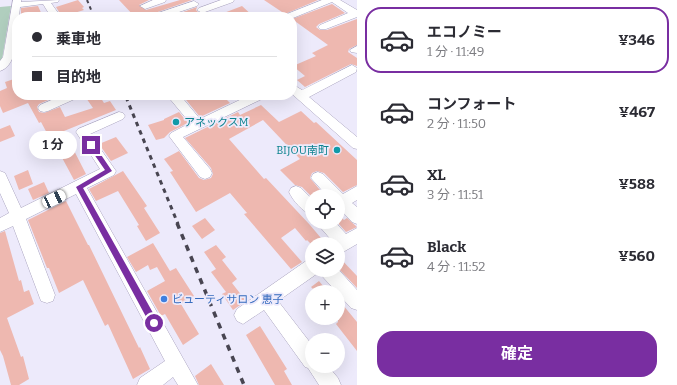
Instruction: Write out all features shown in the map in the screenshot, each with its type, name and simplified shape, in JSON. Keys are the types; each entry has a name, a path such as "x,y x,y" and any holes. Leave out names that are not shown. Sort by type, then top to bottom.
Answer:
{"street":[{"path":"145,6 162,0"},
{"path":"202,10 230,0"},
{"path":"297,13 330,0"},
{"path":"334,0 356,14"},
{"path":"15,12 16,2 50,1 54,12"},
{"path":"167,12 192,2 204,12"},
{"path":"323,27 356,14"},
{"path":"0,67 6,62 8,57 12,30"},
{"path":"297,92 352,70"},
{"path":"297,93 357,144"},
{"path":"44,108 62,100"},
{"path":"177,100 198,124"},
{"path":"205,173 175,136 249,100"},
{"path":"0,225 109,171 82,132 119,116"},
{"path":"0,177 17,216 47,295"},
{"path":"318,178 329,189"},
{"path":"79,187 188,385"},
{"path":"296,192 305,202"},
{"path":"345,197 357,192"},
{"path":"345,205 357,217"},
{"path":"333,229 347,242"},
{"path":"243,315 305,271"},
{"path":"334,277 357,302"},
{"path":"266,299 305,351"},
{"path":"147,385 176,364"},
{"path":"322,373 331,385"}],"green space":[{"path":"11,6 2,60 0,62 0,7"}],"building":[{"path":"78,0 84,7 82,8 84,10 78,12 59,12 56,7"},
{"path":"119,0 149,0 139,5 146,10 180,0 192,0 158,12 130,12"},
{"path":"264,0 318,0 290,12 282,12"},
{"path":"332,4 345,13 319,24 316,27 320,30 327,30 357,19 357,45 349,49 348,52 357,58 357,66 351,64 305,87 297,80 305,76 297,69 297,64 316,56 312,53 328,45 297,23 297,17"},
{"path":"38,6 41,12 21,12 21,8"},
{"path":"242,6 249,12 226,12"},
{"path":"197,7 196,10 198,12 183,12"},
{"path":"12,80 12,100 48,100 39,104 37,107 39,112 44,113 60,107 65,117 93,108 87,100 102,100 104,103 110,101 116,110 64,131 86,174 74,180 52,139 51,140 49,137 41,122 39,123 28,103 3,113 0,106 0,91 7,88 5,82"},
{"path":"186,100 227,100 230,103 200,117"},
{"path":"261,105 279,122 301,111 314,123 316,122 357,160 357,185 345,191 345,189 340,189 324,173 317,171 312,173 310,178 319,189 305,190 302,187 295,185 280,170 300,159 263,120 229,139 264,179 266,178 305,220 305,229 313,229 320,237 305,237 305,240 295,228 281,238 302,262 291,269 244,214 247,213 230,193 196,212 170,172 173,171 164,159 179,151 199,178 204,180 211,178 213,174 211,168 185,138 238,112 240,115"},
{"path":"179,112 188,123 170,132 164,138 156,140 148,125 164,120"},
{"path":"10,125 15,136 0,142 0,129"},
{"path":"116,137 128,153 111,161 99,144"},
{"path":"28,170 33,184 19,190 14,176"},
{"path":"123,171 147,206 144,208 160,233 146,241 137,226 139,225 118,191 96,201 89,189"},
{"path":"44,182 49,193 33,200 28,189"},
{"path":"66,201 150,369 133,379 108,324 105,326 83,280 59,293 49,268 47,268 28,220"},
{"path":"205,218 215,230 202,239 192,226"},
{"path":"347,218 357,227 346,232 343,229 345,229 345,219"},
{"path":"5,231 19,281 21,280 24,292 29,290 34,304 7,318 21,357 23,356 29,379 19,385 11,385 0,350 0,233"},
{"path":"153,243 170,271 176,268 194,296 181,304 199,334 183,345 165,314 161,316 147,291 165,281 157,267 150,270 148,265 136,272 127,257"},
{"path":"216,245 226,257 222,260 237,279 232,283 246,301 233,310 222,294 226,292 211,272 216,269 204,252"},
{"path":"345,263 357,276 357,288 345,275"},
{"path":"319,281 322,285 314,285"},
{"path":"345,307 357,322 357,351 345,336 345,333 343,333 337,325 345,325"},
{"path":"260,326 287,369 284,371 292,385 275,385 246,335"},
{"path":"211,364 224,385 199,385 195,376"}],"railway":[{"path":"87,0 92,12"},
{"path":"127,100 178,224"},
{"path":"177,223 244,385"}],"place":[{"name":"アネックスM","path":"176,122"},
{"name":"BIJOU南町","path":"337,150"},
{"name":"ビューティサロン 恵子","path":"164,299"}],"route":[{"path":"91,145 109,171 79,187 154,323"}]}
